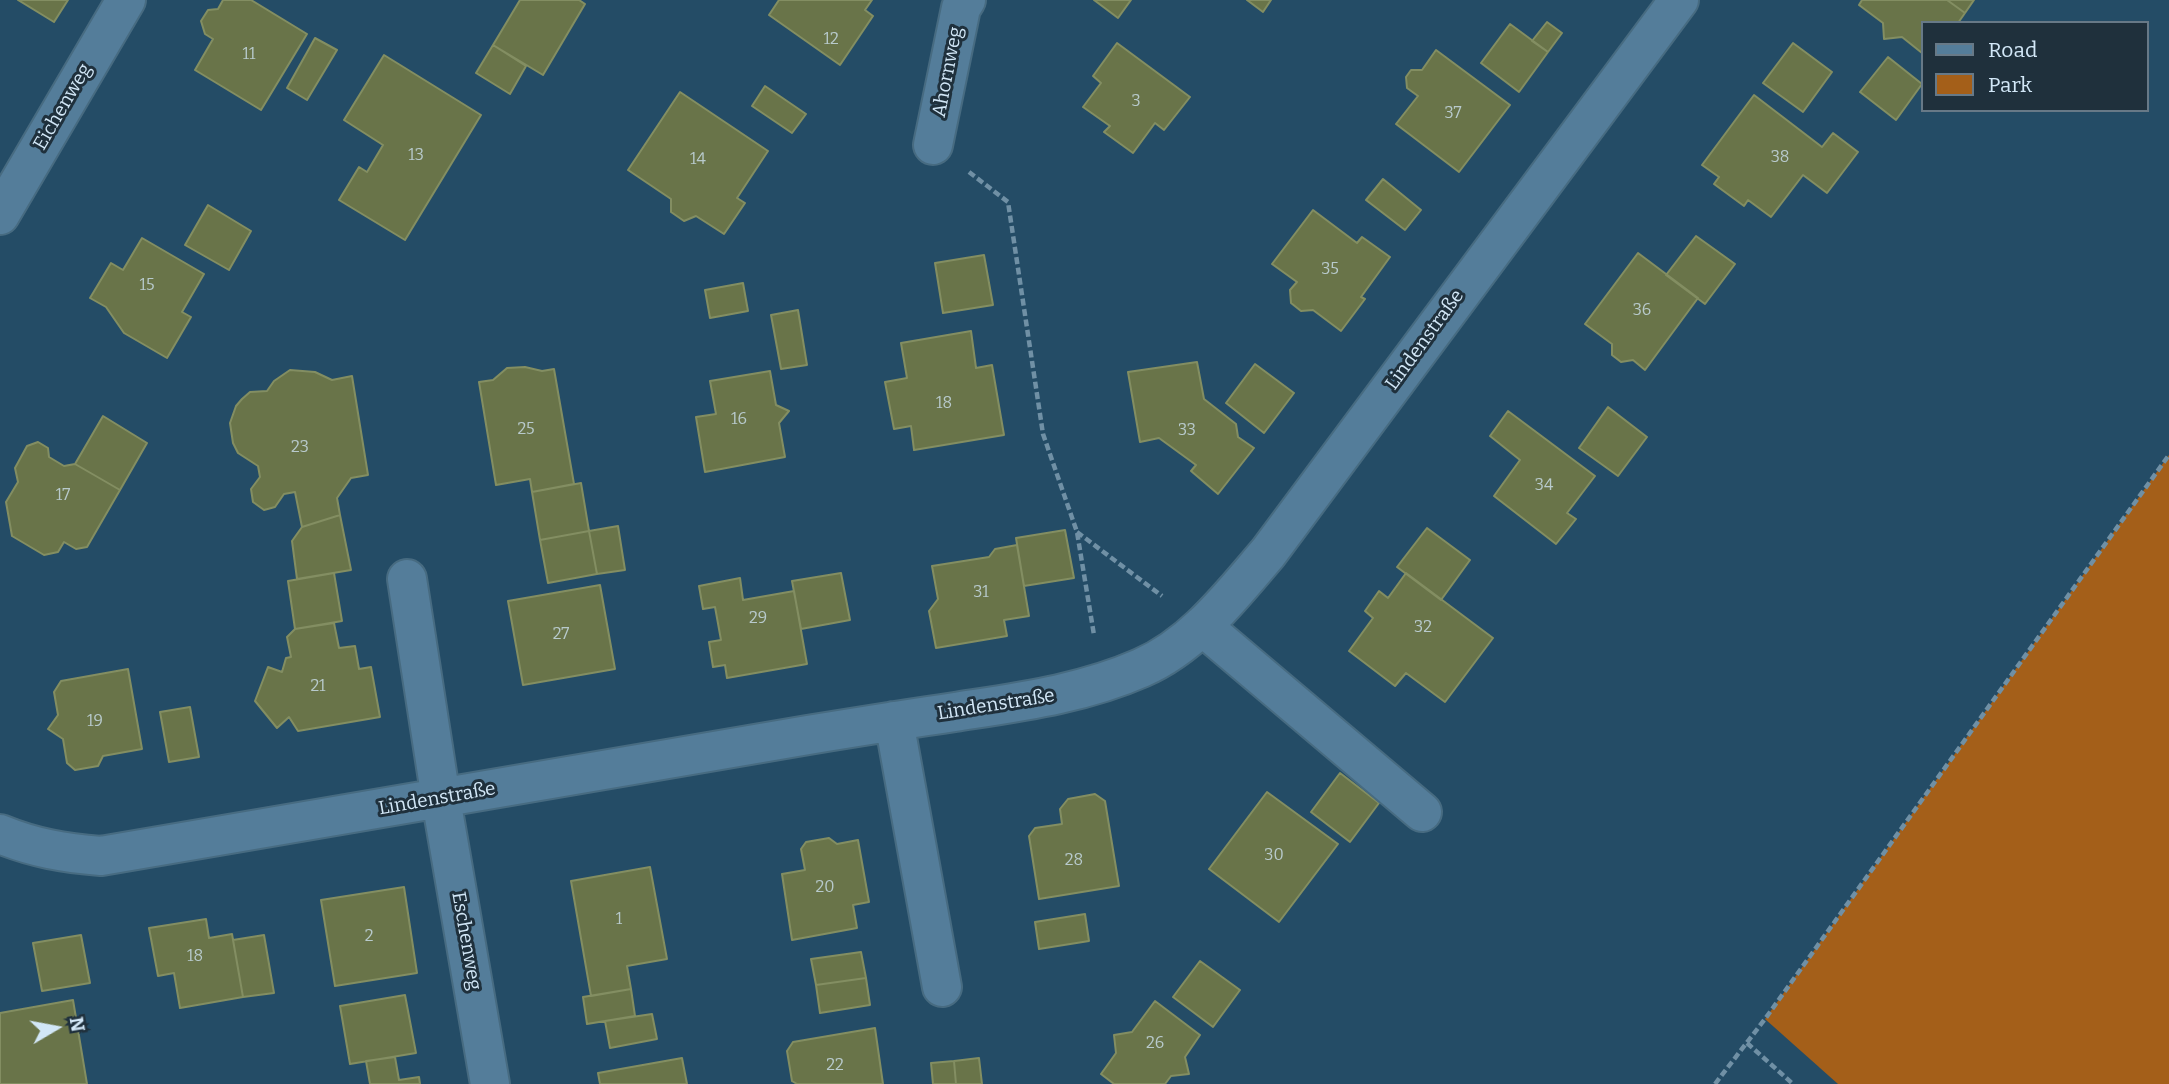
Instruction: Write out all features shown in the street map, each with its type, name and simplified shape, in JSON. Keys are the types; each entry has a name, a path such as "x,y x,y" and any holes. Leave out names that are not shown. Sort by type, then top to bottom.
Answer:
{"street":[{"name":"Eichenweg","path":"0,215 126,0"},
{"name":"Ahornweg","path":"933,145 961,8 966,0"},
{"name":"Lindenstraße","path":"0,834 35,848 101,856 894,721 1046,698 1103,684 1144,667 1176,649 1202,626 1268,553 1679,0"},
{"name":"Eschenweg","path":"407,579 441,799 490,1084"},
{"path":"1202,626 1422,812"},
{"path":"894,721 942,986"}],"path":[{"path":"933,145 1007,202 1043,433 1077,533 1103,684"},
{"path":"1715,1084 2169,455"},
{"path":"1077,533 1202,626"},
{"path":"1747,1043 1793,1084"}],"green space":[{"path":"2169,455 2169,1084 1838,1084 1765,1019"}],"building":[{"path":"18,0 68,0 54,22"},
{"path":"223,0 251,0 307,34 261,110 195,70 213,39 205,34 201,21 208,10 218,9"},
{"path":"520,0 579,0 585,4 543,75 493,45"},
{"path":"779,0 872,0 865,10 873,16 840,65 769,15"},
{"path":"1094,0 1131,0 1118,18"},
{"path":"1247,0 1271,0 1263,12"},
{"path":"1862,0 1947,0 1965,13 1959,21 1920,21 1920,51 1902,37 1884,39 1883,23 1859,5"},
{"path":"1947,0 1974,0 1965,13"},
{"path":"1547,22 1562,33 1548,52 1532,41"},
{"path":"1510,24 1548,52 1519,92 1481,63"},
{"path":"315,38 337,50 307,100 287,88"},
{"path":"1117,43 1190,97 1164,130 1155,123 1133,153 1104,132 1110,126 1083,107 1101,83 1093,76"},
{"path":"1793,43 1832,72 1803,112 1763,83"},
{"path":"493,45 526,66 510,94 476,73"},
{"path":"1436,50 1510,105 1459,172 1396,124 1418,96 1407,88 1406,77 1411,70 1422,70"},
{"path":"384,55 481,115 405,240 339,200 359,167 367,172 383,145 344,120"},
{"path":"1888,57 1920,82 1920,87 1896,120 1860,92"},
{"path":"765,86 806,114 792,133 752,106"},
{"path":"680,92 768,151 737,198 745,203 724,234 696,216 684,221 671,212 671,199 628,170"},
{"path":"1754,95 1822,147 1833,133 1858,152 1827,193 1803,175 1771,217 1748,200 1744,206 1714,184 1719,177 1702,165"},
{"path":"1383,179 1421,210 1405,230 1366,200"},
{"path":"208,205 251,231 229,270 185,245"},
{"path":"1313,210 1357,243 1362,237 1390,257 1361,297 1365,299 1341,331 1313,310 1301,311 1291,303 1290,290 1297,282 1272,264"},
{"path":"1696,236 1735,264 1705,304 1666,275"},
{"path":"142,238 204,274 182,312 191,317 167,358 124,333 106,307 90,298 111,263 123,270"},
{"path":"1638,253 1698,298 1645,370 1633,360 1621,362 1612,355 1612,344 1585,324"},
{"path":"984,255 993,305 943,313 935,263"},
{"path":"743,283 748,311 710,318 705,290"},
{"path":"798,310 807,365 781,369 771,315"},
{"path":"971,331 976,368 992,365 1004,435 914,450 911,426 894,429 885,382 907,378 901,343"},
{"path":"1197,362 1204,399 1236,424 1238,437 1254,448 1218,494 1191,471 1196,465 1159,438 1140,442 1128,372"},
{"path":"1255,364 1294,393 1264,433 1226,403"},
{"path":"525,367 542,371 554,369 574,484 532,492 530,479 496,485 479,382 493,380 507,368"},
{"path":"290,370 315,372 332,380 352,376 368,475 351,478 337,498 340,515 302,527 295,492 284,494 275,507 264,510 253,502 251,489 260,477 258,466 238,453 233,443 230,423 236,406 242,399 250,392 267,391 274,381"},
{"path":"770,371 776,405 789,411 779,423 785,457 705,472 696,417 716,414 710,381"},
{"path":"1608,407 1647,437 1618,476 1579,448"},
{"path":"1508,411 1595,476 1567,513 1576,519 1556,544 1494,496 1520,460 1490,436"},
{"path":"103,416 147,443 120,490 75,464"},
{"path":"38,442 48,448 49,457 64,466 75,464 120,490 87,547 76,549 64,542 58,552 44,555 12,536 6,502 18,482 15,468 27,446"},
{"path":"581,483 589,531 540,540 532,492"},
{"path":"340,515 351,570 297,579 292,541 302,527"},
{"path":"618,526 625,570 597,574 589,531"},
{"path":"1427,528 1470,560 1441,600 1397,567"},
{"path":"1065,530 1074,578 1024,586 1016,538"},
{"path":"589,531 597,574 548,583 540,540"},
{"path":"1017,545 1029,616 1004,620 1007,636 936,648 929,611 938,599 932,566 989,557 995,549"},
{"path":"334,573 342,621 295,629 288,581"},
{"path":"841,573 850,620 801,629 792,581"},
{"path":"1406,573 1493,638 1445,702 1406,673 1395,686 1349,651 1373,618 1365,611 1379,591 1388,598"},
{"path":"740,578 743,600 794,591 807,664 727,678 725,665 713,667 709,642 721,640 715,607 703,609 699,586"},
{"path":"600,585 615,669 523,685 508,601"},
{"path":"334,623 339,648 355,646 359,669 371,667 380,717 298,731 289,717 277,728 255,701 268,667 282,672 286,658 291,657 287,637 295,629"},
{"path":"128,669 142,749 103,756 98,766 75,770 67,763 63,739 48,729 58,715 54,692 61,681"},
{"path":"190,707 199,757 169,762 160,712"},
{"path":"1340,773 1379,803 1350,842 1311,812"},
{"path":"1267,792 1338,844 1279,922 1209,869"},
{"path":"1095,794 1105,801 1119,886 1039,899 1029,836 1035,828 1062,824 1060,809 1068,799"},
{"path":"829,838 837,844 858,840 869,902 853,905 857,928 792,940 782,874 805,870 801,849 806,842"},
{"path":"650,867 667,959 627,966 631,989 591,996 571,881"},
{"path":"404,887 417,973 335,986 321,900"},
{"path":"1085,914 1089,941 1039,949 1035,922"},
{"path":"206,919 209,938 232,934 243,997 180,1008 174,973 158,976 149,928"},
{"path":"81,935 90,983 42,991 33,943"},
{"path":"264,935 274,993 243,997 233,940"},
{"path":"861,952 866,978 816,985 811,959"},
{"path":"1200,961 1240,990 1213,1027 1173,997"},
{"path":"866,978 870,1005 820,1013 816,985"},
{"path":"631,989 635,1016 587,1024 583,997"},
{"path":"405,995 416,1053 350,1064 340,1006"},
{"path":"73,1000 87,1084 0,1084 0,1013"},
{"path":"1155,1001 1200,1035 1185,1057 1189,1074 1171,1076 1165,1084 1114,1084 1101,1074 1116,1053 1114,1035 1132,1032"},
{"path":"652,1014 657,1039 610,1048 605,1021"},
{"path":"875,1028 883,1084 797,1084 792,1081 787,1051 793,1042"},
{"path":"395,1057 399,1080 419,1077 420,1084 370,1084 366,1061"},
{"path":"682,1058 687,1084 600,1084 598,1073"},
{"path":"979,1058 982,1084 956,1084 954,1061"},
{"path":"954,1061 956,1084 933,1084 931,1063"}]}
